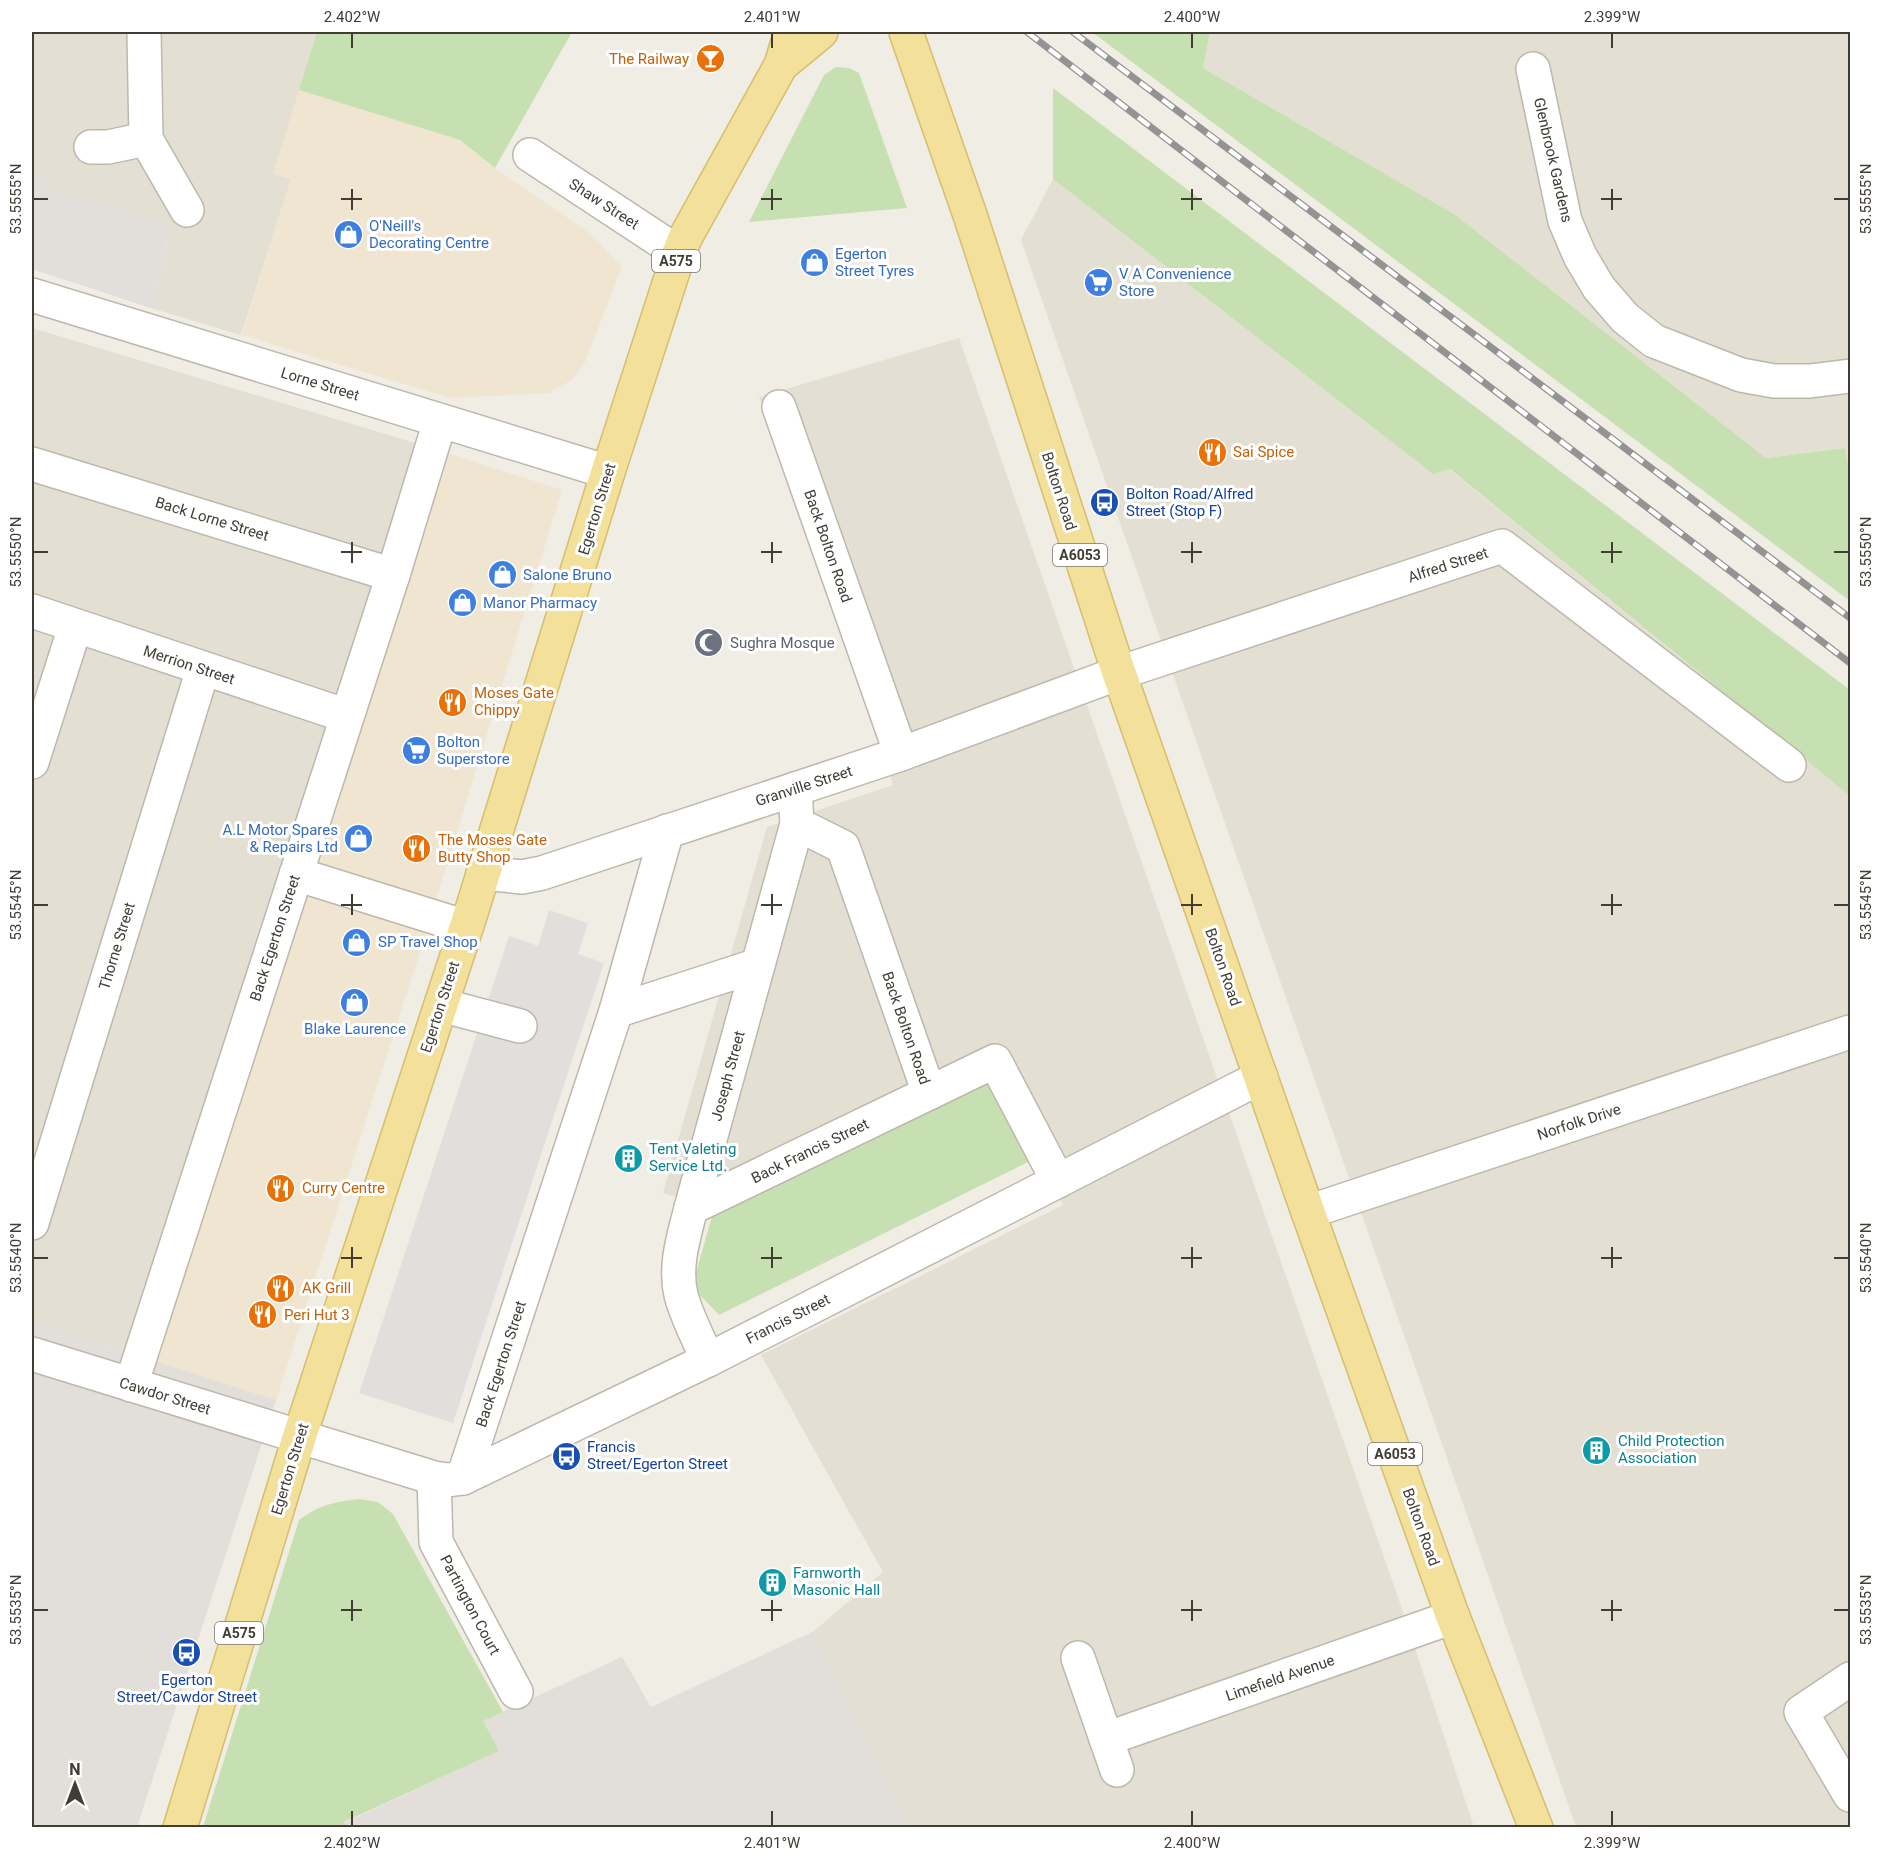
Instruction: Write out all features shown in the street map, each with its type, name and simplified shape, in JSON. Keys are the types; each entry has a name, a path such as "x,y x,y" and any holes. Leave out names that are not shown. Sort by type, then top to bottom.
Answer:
{"main road":[{"name":"Egerton Street","path":"180,1827 299,1438 441,1005 679,253 685,238 781,65 792,32"},
{"name":"Egerton Street","path":"781,65 821,32"},
{"name":"Bolton Road","path":"906,32 970,215 1119,673 1308,1212 1453,1617 1536,1827"}],"street":[{"path":"144,32 146,140 187,210"},
{"name":"Glenbrook Gardens","path":"1533,69 1565,221 1580,256 1599,288 1625,318 1654,340 1741,375 1774,381 1810,381 1851,376"},
{"path":"91,147 108,147 146,140"},
{"name":"Shaw Street","path":"530,155 679,253"},
{"name":"Lorne Street","path":"32,295 608,472"},
{"name":"Back Bolton Road","path":"779,407 900,754"},
{"name":"Back Egerton Street","path":"131,1385 393,575 440,421"},
{"name":"Back Lorne Street","path":"32,464 393,575"},
{"name":"Alfred Street","path":"1119,673 1502,546 1789,765"},
{"name":"Merrion Street","path":"32,611 347,717"},
{"path":"32,762 75,627"},
{"name":"Thorne Street","path":"32,1223 203,669"},
{"name":"Granville Street","path":"483,873 522,877 542,873 900,754 1119,673"},
{"name":"Joseph Street","path":"708,1360 681,1296 678,1279 679,1258 797,824 795,789"},
{"name":"Back Bolton Road","path":"797,824 843,847 930,1093 995,1061 1058,1181"},
{"name":"Back Egerton Street","path":"448,1478 616,1011 667,831"},
{"path":"296,874 466,927"},
{"path":"616,1011 758,966"},
{"path":"441,1005 520,1026"},
{"name":"Norfolk Drive","path":"1308,1212 1851,1032"},
{"name":"Francis Street","path":"448,1478 708,1360 1261,1077"},
{"name":"Back Francis Street","path":"691,1208 930,1093"},
{"name":"Cawdor Street","path":"32,1354 299,1438"},
{"path":"299,1438 448,1478"},
{"name":"Partington Court","path":"448,1478 436,1542 516,1692"},
{"name":"Limefield Avenue","path":"1106,1738 1453,1617"},
{"path":"1078,1658 1117,1770"},
{"path":"1851,1679 1801,1712 1851,1795"}],"shaded area":[{"path":"32,32 317,32 274,174 291,179 241,335 154,309 170,229 165,223 55,190 32,171"},
{"path":"1210,32 1850,32 1850,477 1844,448 1766,458 1454,214 1203,68"},
{"path":"299,90 460,140 495,168 591,234 622,267 585,362 573,379 549,393 450,398 242,335 291,179 273,174"},
{"path":"32,171 55,190 165,223 170,228 154,309 32,269"},
{"path":"1053,179 1433,474 1449,469 1850,796 1850,1827 1576,1827 1021,240"},
{"path":"32,328 422,445 353,669 323,736 125,1351 32,1321"},
{"path":"959,338 1401,1606 1474,1827 908,1827 814,1631 883,1572 761,1355 1063,1205 992,1069 714,1209 663,1193 767,827 893,785 759,397"},
{"path":"422,445 562,490 421,949 276,1400 125,1351 323,736 353,669"},
{"path":"549,910 588,923 578,954 604,963 453,1423 359,1393 509,936 538,946"},
{"path":"32,1321 276,1400 137,1827 32,1827"},
{"path":"814,1631 908,1827 346,1828 344,1823 499,1751 483,1721 622,1657 651,1707"}],"green space":[{"path":"317,32 572,32 495,168 460,140 299,90"},
{"path":"1092,32 1210,32 1203,68 1454,214 1766,458 1845,448 1850,477 1850,601"},
{"path":"836,67 849,68 859,73 907,208 749,222 824,75"},
{"path":"1053,88 1850,690 1850,796 1450,469 1433,474 1053,179"},
{"path":"992,1068 1038,1157 719,1315 696,1291 696,1273 714,1209"},
{"path":"359,1499 378,1502 393,1514 503,1712 483,1721 499,1751 344,1822 346,1827 203,1827 299,1520 327,1505"}],"railway":[{"path":"1027,32 1850,663"},
{"path":"1073,32 1850,618"}],"place":[{"name":"The Railway","path":"710,59"},
{"name":"O'Neill's Decorating Centre","path":"348,235"},
{"name":"Egerton Street Tyres","path":"814,263"},
{"name":"V A Convenience Store","path":"1098,283"},
{"name":"Sai Spice","path":"1212,452"},
{"name":"Bolton Road/Alfred Street (Stop F)","path":"1105,503"},
{"name":"Salone Bruno","path":"502,575"},
{"name":"Manor Pharmacy","path":"462,603"},
{"name":"Sughra Mosque","path":"709,643"},
{"name":"Moses Gate Chippy","path":"453,702"},
{"name":"Bolton Superstore","path":"416,751"},
{"name":"A.L Motor Spares & Repairs Ltd","path":"359,839"},
{"name":"The Moses Gate Butty Shop","path":"417,849"},
{"name":"SP Travel Shop","path":"357,942"},
{"name":"Blake Laurence","path":"355,1002"},
{"name":"Tent Valeting Service Ltd.","path":"628,1158"},
{"name":"Curry Centre","path":"281,1188"},
{"name":"AK Grill","path":"281,1288"},
{"name":"Peri Hut 3","path":"263,1315"},
{"name":"Child Protection Association","path":"1597,1450"},
{"name":"Francis Street/Egerton Street","path":"566,1456"},
{"name":"Farnworth Masonic Hall","path":"772,1582"},
{"name":"Egerton Street/Cawdor Street","path":"187,1653"}]}
